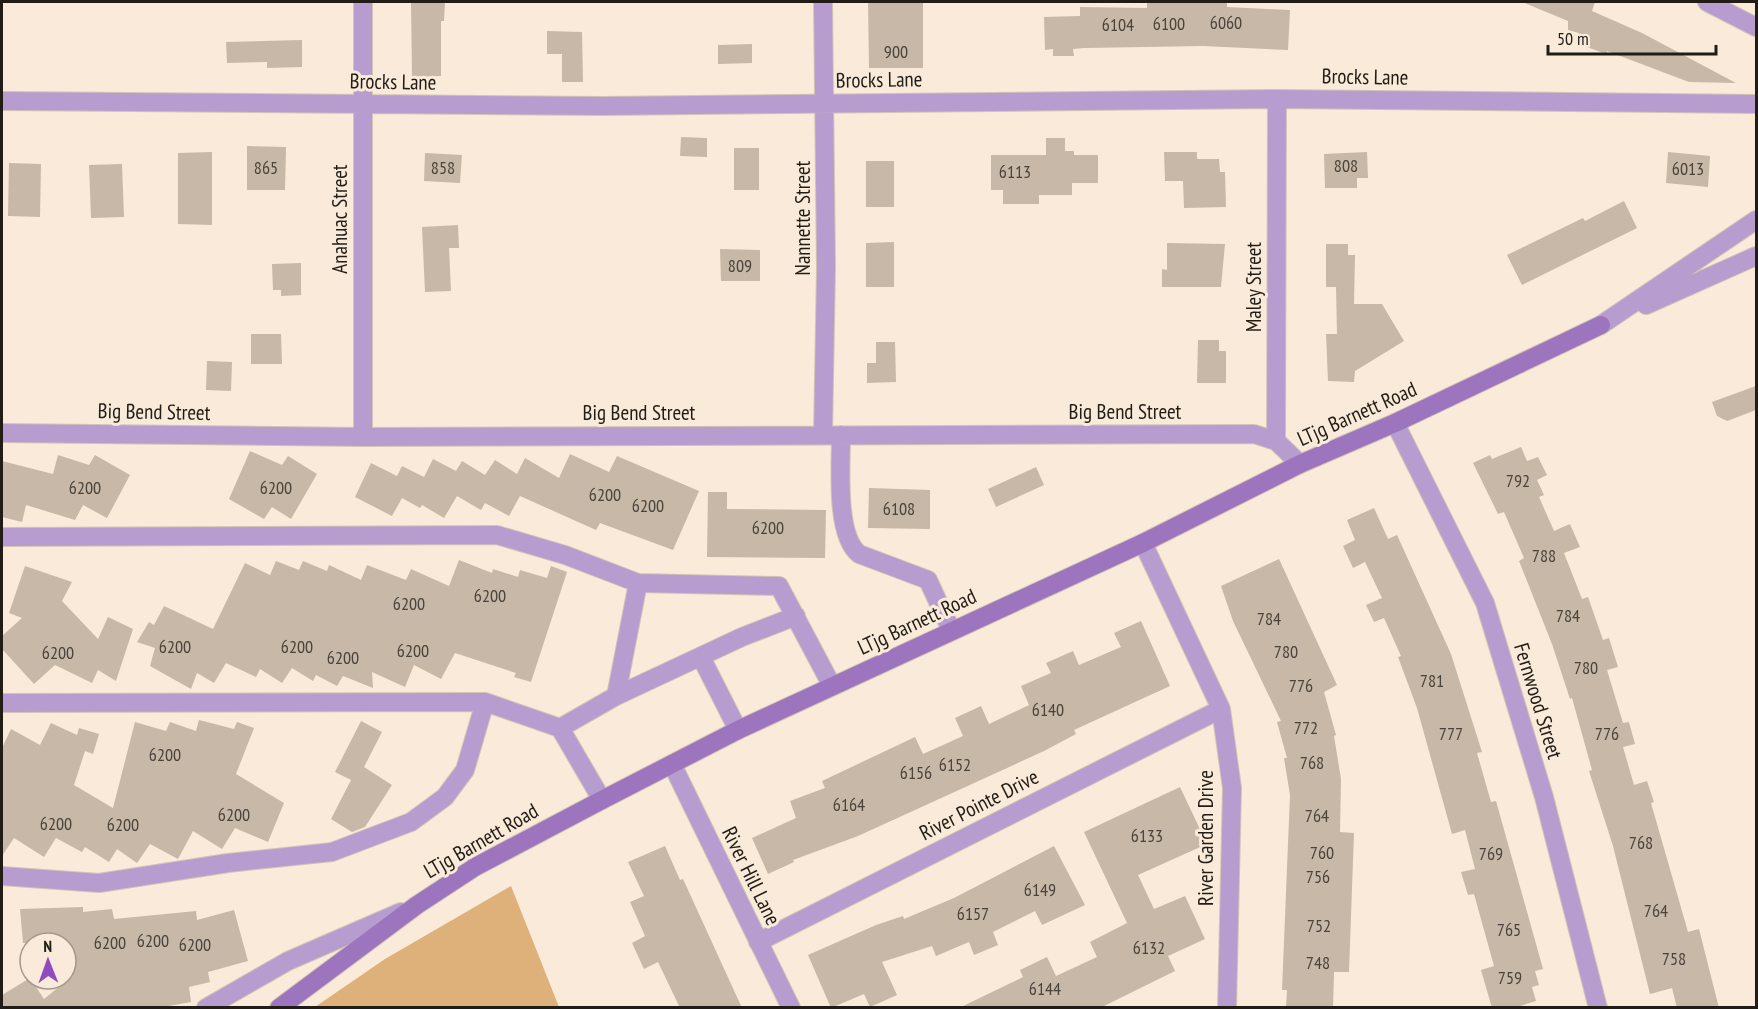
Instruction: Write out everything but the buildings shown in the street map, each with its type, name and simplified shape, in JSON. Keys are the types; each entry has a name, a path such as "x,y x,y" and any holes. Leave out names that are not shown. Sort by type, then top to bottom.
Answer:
{"street":[{"name":"Anahuac Street","path":"363,2 363,437"},
{"name":"Nannette Street","path":"823,2 826,267 832,435 849,547 859,554 928,580 951,630"},
{"path":"1707,2 1755,26"},
{"name":"Brocks Lane","path":"2,100 602,106 1277,99 1756,104"},
{"name":"Maley Street","path":"1276,441 1277,99"},
{"name":"LTjg Barnett Road","path":"1601,325 1756,220"},
{"name":"LTjg Barnett Road","path":"279,1008 417,905 475,867 738,730 1143,543 1300,464 1395,423 1601,325 1756,256"},
{"name":"Fernwood Street","path":"1395,423 1485,603 1544,797 1598,1008"},
{"name":"Big Bend Street","path":"2,433 363,437 1254,434 1276,441"},
{"path":"1276,441 1300,464"},
{"path":"2,537 497,535 565,555 638,584 779,586 832,686"},
{"name":"River Garden Drive","path":"1143,543 1221,709 1232,788 1227,1008"},
{"path":"616,696 638,584"},
{"path":"560,728 616,696 741,637 796,616"},
{"path":"701,657 738,730"},
{"path":"2,876 99,883 228,863 332,852 411,822 445,797 465,770 485,702"},
{"path":"2,704 485,702 560,728 602,800"},
{"name":"River Pointe Drive","path":"758,942 1221,709"},
{"name":"River Hill Lane","path":"672,764 791,1008"},
{"path":"206,1008 288,961 417,905"}],"shaded area":[{"path":"511,886 559,1007 315,1007 385,959"}]}
